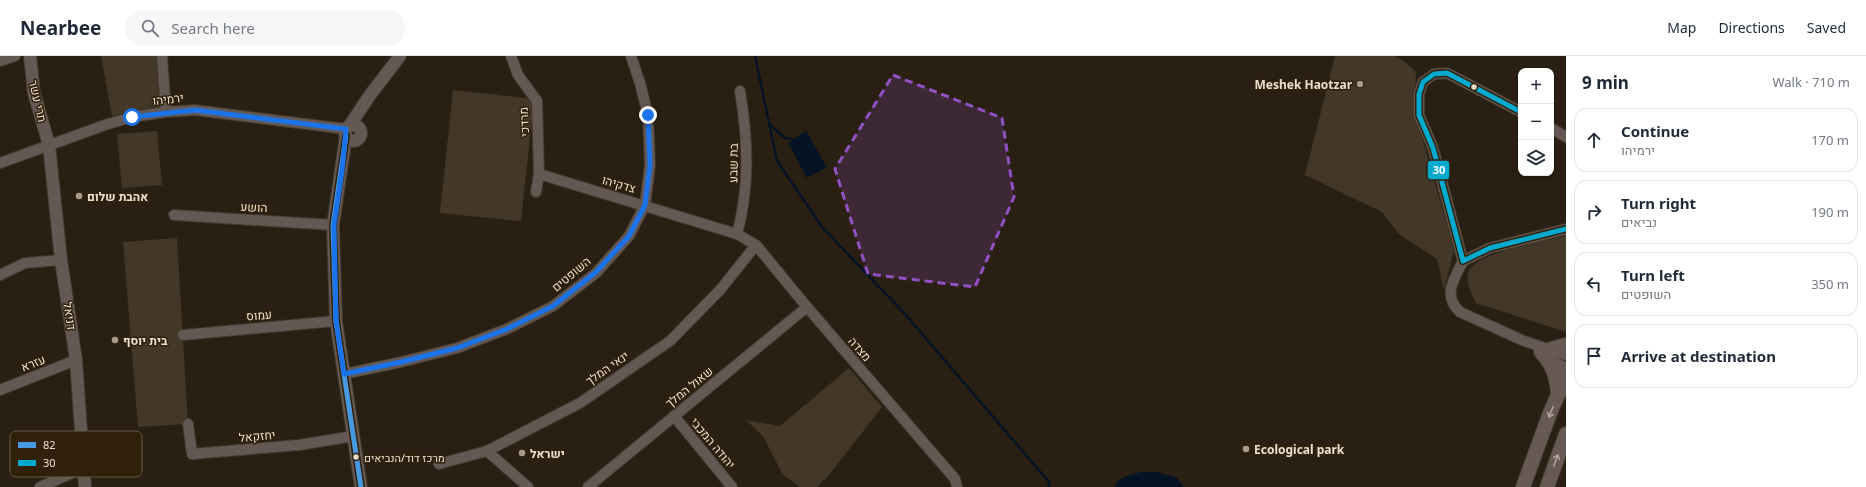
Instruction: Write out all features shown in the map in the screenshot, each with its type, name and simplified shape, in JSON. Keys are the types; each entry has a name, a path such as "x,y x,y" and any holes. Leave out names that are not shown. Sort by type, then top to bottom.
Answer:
{"main road":[{"path":"1558,396 1553,368 1546,351 1566,345"},
{"path":"1523,487 1566,376"},
{"path":"1547,487 1566,434"}],"street":[{"path":"0,62 15,56"},
{"name":"תרי עשר","path":"30,56 34,93 49,145"},
{"path":"162,56 166,112"},
{"path":"361,487 336,320 334,225 342,171 352,132 370,95 400,56"},
{"name":"מרדכי","path":"511,56 518,75 537,101 539,174 536,192"},
{"name":"השופטים","path":"344,374 457,348 507,329 553,306 596,272 629,236 645,205 650,165 648,115 631,56"},
{"path":"1518,110 1447,73 1429,76 1420,88 1419,115 1433,148 1463,261 1451,290 1451,298 1454,307 1469,317 1546,351 1566,355"},
{"name":"בת שבע","path":"737,234 744,209 747,167 746,129 740,91"},
{"name":"ירמיהו","path":"0,163 132,117 166,112 195,110 352,132"},
{"path":"1554,130 1566,137"},
{"name":"דניאל","path":"49,145 61,260 76,360 81,431"},
{"name":"צדקיהו","path":"539,174 737,234"},
{"name":"הושע","path":"174,215 334,225"},
{"path":"1463,261 1490,248 1566,229"},
{"name":"מצדה","path":"737,234 756,245 807,307 956,479 957,487"},
{"name":"ינאי המלך","path":"439,464 487,451 580,403 670,341 720,290 756,245"},
{"path":"1459,246 1478,253"},
{"path":"0,275 25,263 61,260"},
{"name":"שאול המלך","path":"588,487 807,307"},
{"name":"עמוס","path":"183,335 336,320"},
{"path":"1546,351 1566,368"},
{"name":"עזרא","path":"0,390 76,360"},
{"name":"יהודה המכבי","path":"674,416 732,487"},
{"name":"יחזקאל","path":"188,424 192,454 299,445 354,436"},
{"path":"487,451 528,487"},
{"path":"40,487 63,477"},
{"name":"דניאל","path":"84,477 85,487"}],"highlighted area":[{"path":"893,75 1002,118 1014,197 975,287 868,274 835,169"}],"shaded area":[{"path":"101,56 156,56 160,107 112,116"},
{"path":"1335,56 1394,56 1404,61 1416,72 1414,109 1454,250 1444,290 1437,259 1400,235 1382,212 1305,175"},
{"path":"453,90 534,99 521,221 440,213"},
{"path":"157,131 162,185 122,188 117,134"},
{"path":"1566,236 1566,332 1476,303 1467,279 1469,271 1475,264 1485,258 1513,248"},
{"path":"177,238 188,424 138,427 123,242"},
{"path":"849,368 882,407 829,475 817,487 800,487 783,475 763,436 746,420 780,426"}],"water":[{"path":"806,131 827,167 807,178 788,143"},
{"path":"1142,472 1156,472 1176,477 1184,487 1115,487 1115,484 1124,477"}],"waterway":[{"path":"755,56 777,161 822,227 905,314 1049,482 1049,487"},
{"path":"770,125 785,138 792,139"}],"transit line":[{"name":"30","path":"1518,110 1447,73 1434,74 1423,82 1419,94 1419,115 1433,148 1463,261 1490,248 1566,229"},
{"name":"82","path":"346,136 333,225 336,321 361,487"}],"place":[{"name":"Meshek Haotzar","path":"1360,84"},
{"name":"אהבת שלום","path":"79,196"},
{"name":"בית יוסף","path":"115,340"},
{"name":"Ecological park","path":"1246,449"},
{"name":"ישראל","path":"522,453"},
{"name":"מרכז דוד/הנביאים","path":"356,457"}],"route":[{"path":"132,117 166,112 195,110 346,129 342,171 334,225 336,320 344,374 457,348 507,329 553,306 596,272 629,236 645,205 650,165 648,115"}]}
